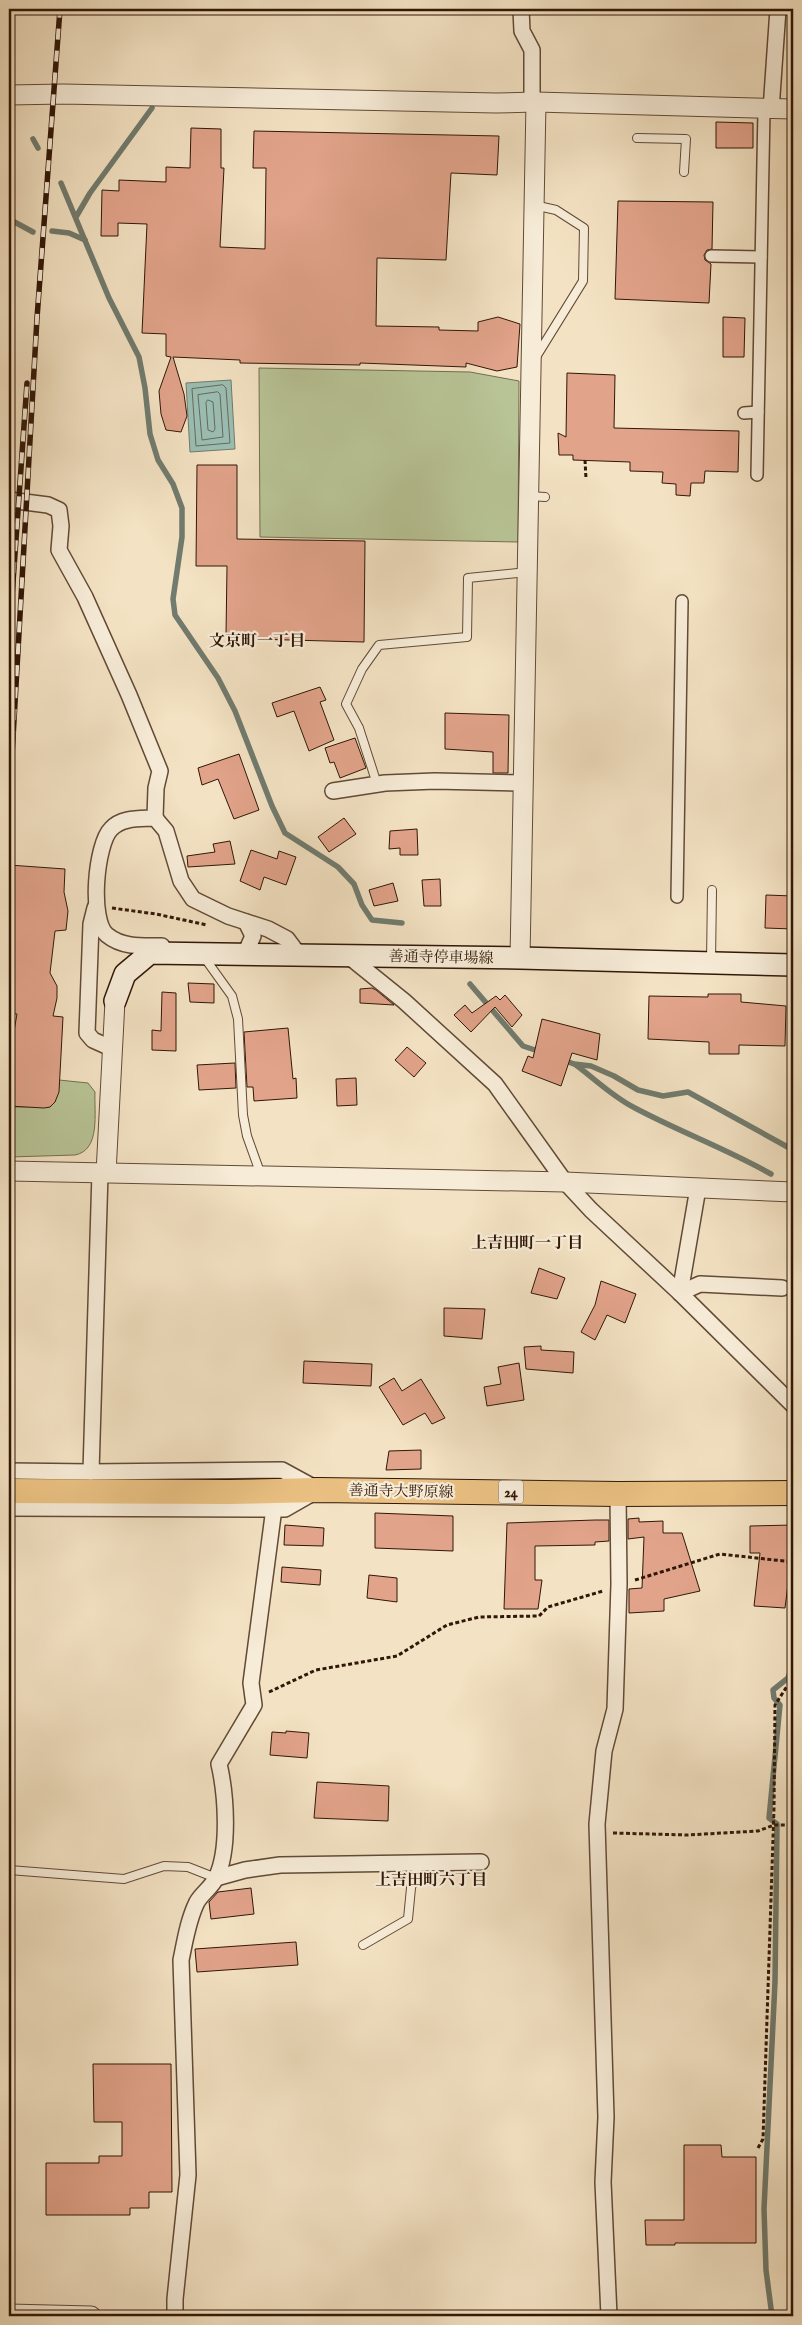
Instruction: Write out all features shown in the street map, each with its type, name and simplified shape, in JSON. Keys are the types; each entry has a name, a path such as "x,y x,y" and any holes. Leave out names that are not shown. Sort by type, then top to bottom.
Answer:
{"main road":[{"name":"善通寺停車場線","path":"115,1001 125,974 150,952 793,965"},
{"name":"善通寺大野原線","path":"9,1492 318,1490 618,1494 793,1493"}],"street":[{"path":"520,958 528,572 537,496 532,363 534,102 532,50 522,31 522,9"},
{"path":"756,474 761,257 767,110 778,9"},
{"path":"9,94 534,102 767,110 793,109"},
{"path":"712,256 761,257"},
{"path":"744,413 758,412"},
{"path":"9,500 48,505 58,510 61,526 59,550 89,606 129,695 160,771 154,818 166,831 181,881 193,899 228,916 268,929 288,938 299,955"},
{"path":"677,897 682,601"},
{"path":"333,791 377,784 435,781 524,784"},
{"path":"154,818 125,820 110,830 99,862 102,907 99,922 105,933 110,937 134,947 171,946 193,953"},
{"path":"102,907 91,924 87,1033 93,1040 113,1049"},
{"path":"245,954 254,936 246,922"},
{"path":"348,955 404,1001 495,1084 565,1182 591,1210 680,1293 793,1406"},
{"path":"91,1472 103,1173 115,1001"},
{"path":"9,1171 565,1182 793,1192"},
{"path":"680,1293 698,1188"},
{"path":"680,1293 700,1284 782,1288"},
{"path":"9,1471 282,1470 318,1490"},
{"path":"9,1508 285,1508 318,1490"},
{"path":"609,2316 603,2182 606,2117 598,1833 604,1751 615,1709 619,1586 618,1494"},
{"path":"175,2316 175,2299 188,2175 181,1960 187,1928 198,1901 216,1878 225,1842 223,1783 219,1764 254,1706 251,1683 274,1508"},
{"path":"216,1878 245,1870 280,1865 480,1862"},
{"path":"9,2314 91,2316"}],"lane":[{"path":"637,138 686,138 684,172"},
{"path":"532,363 583,281 584,228 556,210 534,205"},
{"path":"377,784 359,728 346,704 362,669 379,645 467,637 468,578 528,572"},
{"path":"711,963 712,890"},
{"path":"193,953 232,996 238,1019 243,1115 247,1136 261,1176"},
{"path":"363,1945 408,1919 411,1888 418,1863"},
{"path":"9,1870 124,1879 164,1866 188,1867 216,1878"}],"path":[{"path":"586,460 588,465 586,479"},
{"path":"102,907 156,914 215,927"},
{"path":"254,1706 274,1688 316,1670 397,1656 447,1625 479,1617 539,1616 548,1607 720,1554 793,1562"},
{"path":"758,2148 763,2139 774,1830 775,1705 784,1694 793,1677"},
{"path":"598,1833 688,1835 758,1831 779,1824 793,1825"}],"green space":[{"path":"259,368 470,372 519,381 518,542 260,537"},
{"path":"59,1080 88,1083 95,1092 94,1129 89,1146 83,1152 75,1155 9,1157 9,1107 50,1107 58,1094"}],"water":[{"path":"231,380 235,449 190,452 186,383"}],"building":[{"path":"716,122 753,123 753,148 716,148"},
{"path":"191,128 221,129 221,168 224,168 220,247 265,249 266,168 253,168 254,131 499,136 497,175 451,173 446,260 377,258 376,326 439,327 439,330 478,331 478,322 498,317 520,324 517,367 497,371 466,363 466,367 360,363 360,365 240,363 240,360 173,357 184,394 187,416 181,432 166,430 161,414 159,391 171,357 166,356 166,334 142,333 147,224 118,223 118,236 101,236 102,190 119,191 119,180 166,182 166,167 190,168"},
{"path":"618,201 713,202 712,249 707,250 704,255 705,260 711,264 709,303 615,299"},
{"path":"723,317 745,318 744,357 723,357"},
{"path":"567,373 615,375 614,428 739,431 738,472 705,471 704,483 691,483 690,496 676,495 676,484 662,483 663,472 630,471 630,462 573,460 573,455 559,455 558,433 566,437"},
{"path":"197,465 237,465 237,539 365,541 364,642 253,639 253,636 226,635 227,566 196,566"},
{"path":"320,687 326,700 320,702 334,740 309,751 294,711 277,717 272,703"},
{"path":"445,713 509,715 508,773 493,773 493,752 445,749"},
{"path":"355,738 366,768 340,778 334,762 330,763 325,748"},
{"path":"239,754 259,810 234,819 218,779 202,785 198,768"},
{"path":"344,818 356,834 329,852 318,837"},
{"path":"417,829 418,855 400,855 400,848 389,849 390,831"},
{"path":"230,841 235,864 188,867 187,856 215,852 213,844"},
{"path":"251,850 277,859 279,851 296,857 286,885 264,877 260,890 240,881"},
{"path":"9,865 65,869 64,892 68,911 66,930 55,931 50,973 57,986 57,998 53,1016 63,1017 59,1092 55,1102 50,1107 44,1108 9,1106 12,1062 9,1060 17,1014 9,1013"},
{"path":"440,879 441,906 424,906 422,880"},
{"path":"393,883 398,901 374,906 369,890"},
{"path":"766,895 793,896 793,929 765,928"},
{"path":"188,983 214,984 214,1003 190,1002"},
{"path":"372,988 394,1005 360,1003 360,989"},
{"path":"162,992 176,993 176,1051 152,1050 152,1030 161,1031"},
{"path":"708,994 741,994 741,1002 786,1006 785,1046 739,1045 739,1054 709,1054 709,1042 648,1039 649,996 708,997"},
{"path":"505,995 522,1015 512,1027 495,1007 471,1032 454,1015 465,1005 472,1013 496,996 500,1000"},
{"path":"542,1019 600,1034 597,1060 572,1053 561,1086 522,1071 528,1056 533,1058"},
{"path":"288,1028 293,1079 296,1078 297,1098 254,1101 253,1087 247,1087 244,1032"},
{"path":"407,1047 426,1063 414,1077 395,1060"},
{"path":"235,1063 236,1088 199,1090 197,1065"},
{"path":"356,1078 357,1105 337,1106 336,1079"},
{"path":"539,1268 565,1278 557,1299 531,1293"},
{"path":"601,1281 636,1294 625,1323 607,1315 595,1340 581,1332 595,1305"},
{"path":"444,1308 485,1309 482,1339 444,1336"},
{"path":"541,1346 541,1350 574,1352 573,1373 526,1369 524,1347"},
{"path":"304,1361 372,1364 371,1386 303,1383"},
{"path":"519,1363 524,1400 487,1406 484,1387 501,1384 498,1367"},
{"path":"394,1378 402,1391 421,1379 445,1418 432,1424 425,1413 403,1425 379,1387"},
{"path":"421,1450 421,1469 386,1470 389,1451"},
{"path":"375,1513 453,1516 453,1551 375,1548"},
{"path":"639,1518 639,1522 663,1521 663,1533 682,1533 700,1591 664,1599 664,1611 629,1613 629,1589 642,1588 644,1537 628,1539 628,1519"},
{"path":"609,1520 609,1541 595,1542 595,1545 535,1546 535,1580 542,1580 538,1609 504,1609 507,1523"},
{"path":"285,1525 324,1528 323,1546 284,1545"},
{"path":"793,1525 793,1553 785,1608 754,1606 760,1553 750,1553 750,1526"},
{"path":"282,1567 321,1570 320,1585 281,1582"},
{"path":"369,1575 397,1578 397,1602 367,1598"},
{"path":"286,1731 309,1733 307,1758 270,1755 272,1732 286,1733"},
{"path":"317,1782 389,1786 388,1821 314,1818"},
{"path":"251,1888 254,1914 211,1919 209,1902 218,1892"},
{"path":"296,1942 298,1965 197,1972 195,1949"},
{"path":"93,2064 171,2064 172,2192 149,2192 149,2208 130,2208 130,2215 46,2215 46,2163 99,2163 99,2156 122,2156 122,2122 94,2122"},
{"path":"684,2145 721,2145 722,2157 756,2157 756,2243 646,2245 645,2220 684,2220"}],"waterway":[{"path":"76,217 90,193 152,108"},
{"path":"33,139 38,148"},
{"path":"61,183 109,298 139,357 145,388 150,434 158,460 173,484 182,508 182,537 173,599 175,615 218,678 235,711 272,806 285,833 338,867 354,884 362,905 372,920 402,923"},
{"path":"9,219 33,232"},
{"path":"52,231 69,233 85,240"},
{"path":"470,984 523,1046 541,1052"},
{"path":"563,1060 574,1064 591,1066 614,1076 638,1090 663,1096 688,1092 793,1150"},
{"path":"576,1065 627,1104 771,1174"},
{"path":"772,2316 766,2270 764,2209 775,1982 777,1824 769,1818 780,1705 774,1698 773,1690 788,1678 793,1663"}],"railway":[{"path":"9,808 37,318 60,9"},
{"path":"9,639 27,383"}],"district":[{"name":"文京町一丁目","path":"257,640"},
{"name":"上吉田町一丁目","path":"527,1242"},
{"name":"上吉田町六丁目","path":"431,1879"}]}
